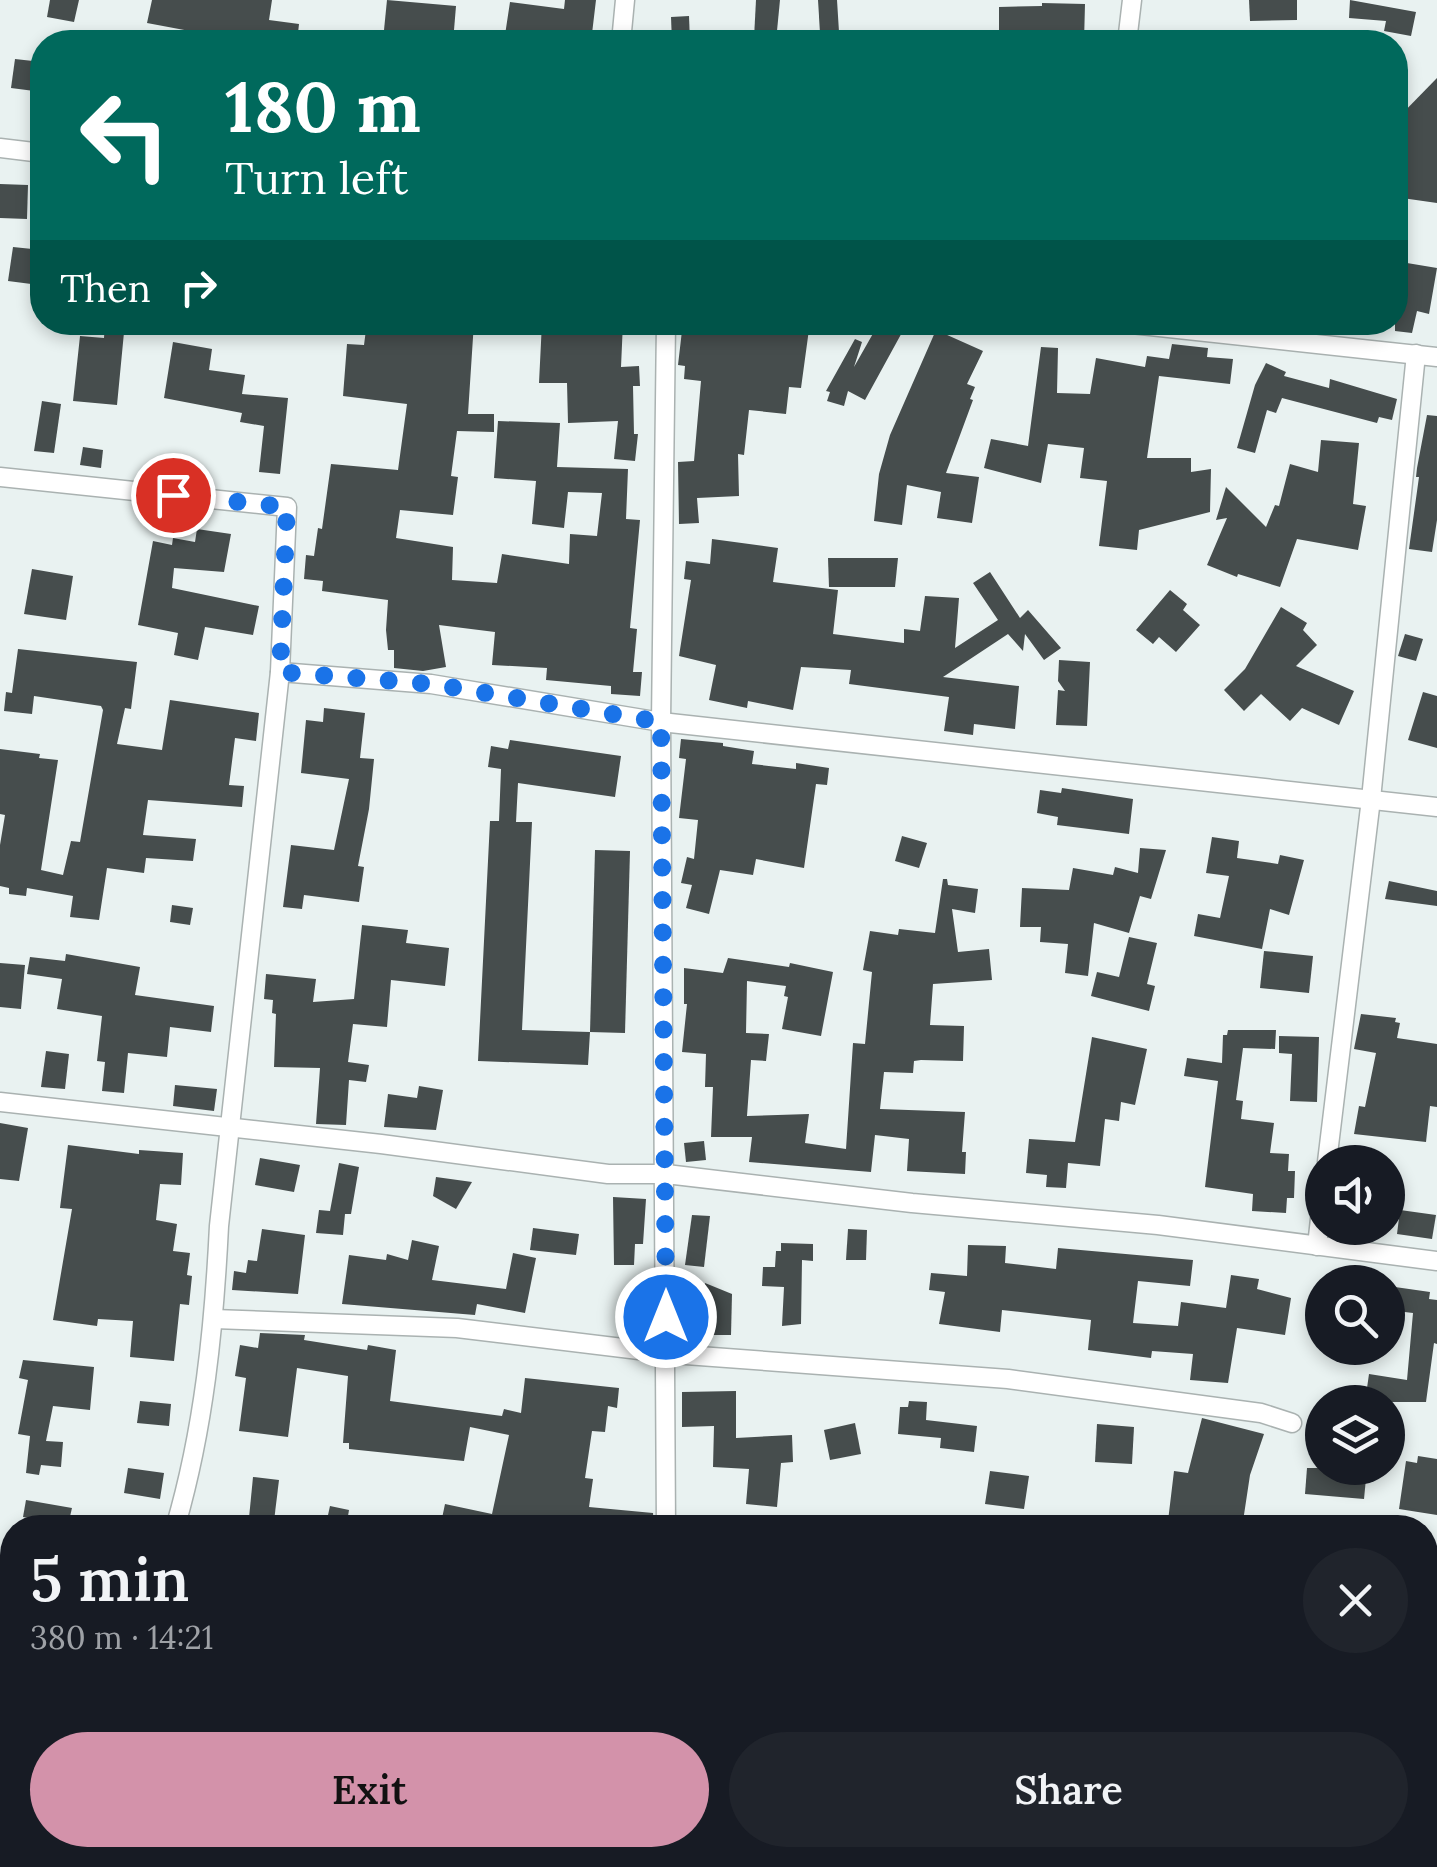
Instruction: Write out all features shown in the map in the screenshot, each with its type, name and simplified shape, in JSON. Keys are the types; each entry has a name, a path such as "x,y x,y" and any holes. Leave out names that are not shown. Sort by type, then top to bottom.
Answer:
{"street":[{"path":"622,30 625,0"},
{"path":"1128,30 1132,0"},
{"path":"0,148 30,152"},
{"path":"666,335 661,722 666,1515"},
{"path":"1236,335 1437,356"},
{"path":"1329,1145 1371,800 1416,354"},
{"path":"0,477 287,507 280,672 219,1226 214,1319 192,1466 179,1515"},
{"path":"280,672 432,684 661,722 1437,806"},
{"path":"0,1102 608,1174 666,1174 912,1203 1158,1225 1437,1261"},
{"path":"214,1319 457,1328 666,1353 1008,1379 1261,1413 1292,1423"}],"building":[{"path":"50,0 79,0 74,22 47,17"},
{"path":"152,0 272,0 269,20 299,24 298,30 184,30 147,23"},
{"path":"387,0 456,6 454,30 384,30"},
{"path":"565,0 596,0 592,30 506,30 510,2 564,9"},
{"path":"756,0 780,0 777,30 754,30"},
{"path":"818,0 837,0 839,30 820,30"},
{"path":"1249,0 1297,0 1297,20 1250,21"},
{"path":"1350,0 1416,12 1411,36 1408,30 1384,30 1386,21 1349,18"},
{"path":"1085,4 1084,30 999,30 999,7"},
{"path":"689,16 690,30 672,30 671,17"},
{"path":"15,59 30,61 30,90 11,88"},
{"path":"1437,78 1437,203 1408,199 1408,108"},
{"path":"0,184 28,185 27,219 0,218"},
{"path":"13,247 30,249 30,284 8,281"},
{"path":"1408,263 1437,268 1429,314 1417,311 1412,333 1408,333"},
{"path":"124,335 117,405 73,401 80,336"},
{"path":"365,335 473,335 468,414 494,414 494,432 457,431 451,476 458,477 453,515 400,510 396,538 453,547 452,580 497,583 502,554 569,564 570,534 597,536 602,493 568,492 564,528 532,524 536,481 494,478 498,421 560,423 557,467 628,469 626,519 640,520 630,628 637,629 633,672 642,672 640,696 611,694 611,686 546,680 547,668 492,665 495,632 439,625 446,667 423,671 394,668 394,650 388,650 386,630 388,600 322,591 323,581 304,579 306,555 314,556 318,528 322,529 331,464 398,470 407,404 343,396 347,344 364,345"},
{"path":"541,335 622,335 621,367 639,366 640,386 633,386 634,434 638,434 635,461 614,459 618,421 568,423 567,383 539,383"},
{"path":"681,335 808,335 801,388 789,387 786,414 749,410 744,455 738,454 739,496 697,498 699,523 679,524 678,462 694,461 701,381 684,379 685,366 678,365"},
{"path":"872,335 901,335 865,400 848,391 844,406 827,401 830,392 826,391 855,339 862,342 854,367"},
{"path":"934,335 947,335 983,351 967,384 975,387 970,399 973,400 946,473 979,477 972,523 937,518 941,492 907,485 902,525 874,521 879,474 890,435"},
{"path":"173,342 212,349 209,370 245,375 242,394 288,398 280,474 259,472 264,426 240,422 242,413 164,398"},
{"path":"1172,344 1208,348 1207,357 1233,359 1230,384 1159,376 1147,458 1191,458 1191,472 1211,469 1210,512 1139,530 1137,550 1099,546 1107,481 1080,478 1084,448 1048,444 1041,483 984,468 991,439 1028,446 1041,347 1058,348 1057,393 1090,394 1096,358 1145,367 1147,356 1169,359"},
{"path":"1266,363 1286,372 1284,376 1329,388 1330,379 1397,399 1392,420 1379,417 1377,423 1282,398 1276,413 1267,410 1255,453 1237,448 1255,385"},
{"path":"42,401 61,404 54,453 34,451"},
{"path":"1427,415 1437,416 1437,520 1432,552 1409,549"},
{"path":"1321,440 1359,443 1353,504 1366,506 1358,550 1297,539 1280,587 1207,565 1227,518 1216,520 1226,487 1266,527 1275,505 1279,506 1290,464 1318,472"},
{"path":"83,447 103,450 101,468 80,465"},
{"path":"197,529 231,534 224,572 174,568 172,588 259,606 253,635 205,627 198,660 174,655 178,633 138,625 153,541 172,545 173,538 195,542"},
{"path":"712,539 778,548 773,582 838,590 833,634 904,643 904,629 920,631 925,596 959,598 955,648 998,620 973,583 990,572 1020,618 1028,610 1061,648 1044,660 1025,634 1023,651 1008,634 943,677 1019,686 1015,729 974,724 973,735 944,731 949,697 849,684 851,670 801,667 793,710 748,701 747,708 709,700 716,665 679,656 691,580 684,579 686,561 710,564"},
{"path":"828,558 898,558 895,587 829,587"},
{"path":"32,569 73,576 66,620 24,614"},
{"path":"1170,590 1187,604 1183,610 1200,625 1176,652 1159,637 1153,644 1136,630"},
{"path":"1281,607 1307,623 1303,630 1317,645 1296,666 1354,691 1339,725 1302,708 1290,721 1261,694 1244,711 1224,690 1245,669"},
{"path":"1405,634 1423,639 1416,661 1398,656"},
{"path":"18,649 137,662 131,709 125,708 117,744 162,750 170,700 259,713 256,741 235,738 229,785 244,786 242,807 148,800 143,835 196,839 193,861 146,858 144,873 107,868 99,920 70,917 73,896 27,888 26,896 9,894 9,888 0,886 5,815 0,814 0,749 58,760 41,870 63,875 71,841 80,842 103,710 101,706 34,696 32,714 4,711 6,692 12,693"},
{"path":"1059,660 1090,662 1087,726 1056,725 1058,690 1065,691 1058,681"},
{"path":"1423,692 1437,696 1437,748 1408,740"},
{"path":"324,708 365,713 360,758 374,759 358,866 364,867 359,902 304,895 302,909 283,907 291,845 334,850 349,779 301,773 306,720 323,722"},
{"path":"681,739 754,751 752,764 796,769 796,763 829,768 827,785 816,784 804,868 756,859 753,875 720,870 709,914 686,908 692,885 681,883 687,857 694,859 698,820 679,818 686,759 679,758"},
{"path":"510,740 621,756 615,797 518,783 516,822 532,822 522,1030 590,1032 588,1065 478,1061 490,821 499,821 501,769 488,767 491,746 508,749"},
{"path":"1062,788 1133,799 1129,834 1057,825 1058,817 1037,813 1040,790 1061,793"},
{"path":"902,836 927,843 919,868 895,861"},
{"path":"1212,837 1239,841 1237,858 1278,864 1280,855 1304,860 1289,915 1270,909 1262,949 1194,936 1198,914 1220,918 1229,876 1206,873"},
{"path":"1140,848 1166,850 1151,899 1140,896 1129,933 1094,923 1088,976 1065,973 1068,944 1040,942 1041,927 1020,927 1022,888 1069,890 1073,868 1113,875 1115,867 1138,873"},
{"path":"595,850 630,851 625,1033 590,1032"},
{"path":"943,879 947,879 948,885 978,889 975,913 952,909 958,952 989,949 992,980 933,984 930,1025 964,1026 963,1061 921,1060 914,1061 913,1073 884,1072 880,1109 965,1112 965,1174 907,1171 909,1139 875,1135 871,1172 749,1162 752,1137 711,1137 713,1087 705,1087 706,1054 682,1052 687,1004 684,968 723,973 728,958 789,967 790,963 833,972 821,1036 782,1029 788,997 784,996 786,986 747,981 746,1033 769,1034 766,1061 751,1060 747,1116 809,1114 805,1143 846,1149 853,1043 865,1044 872,972 863,970 870,931 898,935 899,929 935,933"},
{"path":"1389,881 1437,891 1437,906 1385,899"},
{"path":"172,905 193,908 190,925 170,922"},
{"path":"362,925 408,930 406,943 449,948 445,986 391,980 387,1027 353,1024 348,1062 369,1065 366,1082 349,1080 346,1125 316,1124 320,1068 274,1067 276,1014 272,1013 273,1000 264,999 266,974 316,979 313,1002 354,999"},
{"path":"1129,937 1157,943 1147,984 1155,986 1149,1011 1091,996 1097,972 1119,977"},
{"path":"1264,951 1313,956 1309,993 1260,988"},
{"path":"66,954 140,967 135,995 214,1006 211,1032 170,1027 167,1057 128,1053 124,1093 102,1091 105,1062 97,1061 102,1016 57,1009 62,979 27,974 30,957 65,961"},
{"path":"0,963 25,965 21,1009 0,1007"},
{"path":"1361,1014 1396,1018 1395,1022 1400,1023 1397,1038 1437,1044 1437,1107 1430,1106 1426,1142 1354,1134 1359,1106 1365,1107 1376,1053 1354,1049"},
{"path":"1228,1030 1276,1030 1275,1049 1243,1048 1236,1100 1243,1101 1241,1119 1274,1123 1270,1153 1289,1154 1288,1171 1295,1171 1294,1198 1287,1198 1286,1213 1252,1211 1253,1194 1205,1187 1218,1081 1184,1076 1187,1058 1222,1063 1223,1035"},
{"path":"1279,1036 1319,1037 1317,1102 1290,1101 1292,1054 1279,1053"},
{"path":"1092,1037 1147,1049 1135,1105 1121,1102 1119,1121 1105,1119 1100,1166 1068,1163 1066,1188 1046,1187 1047,1175 1026,1173 1029,1139 1075,1142"},
{"path":"46,1051 69,1054 65,1089 41,1087"},
{"path":"175,1085 217,1089 214,1111 173,1106"},
{"path":"419,1086 443,1090 436,1130 384,1127 388,1094 417,1098"},
{"path":"0,1123 28,1128 19,1181 0,1179"},
{"path":"704,1141 706,1160 686,1162 684,1143"},
{"path":"68,1145 139,1154 139,1150 183,1153 181,1185 160,1184 156,1220 177,1224 173,1251 190,1253 189,1305 180,1304 174,1361 130,1357 133,1321 98,1319 97,1326 53,1320 72,1209 60,1208"},
{"path":"260,1158 300,1165 294,1192 255,1185"},
{"path":"339,1163 359,1167 351,1214 345,1214 343,1235 316,1233 319,1210 330,1211"},
{"path":"436,1177 472,1182 456,1209 433,1196"},
{"path":"613,1197 646,1199 643,1244 635,1244 634,1265 614,1265"},
{"path":"1405,1211 1436,1215 1432,1239 1405,1235"},
{"path":"692,1215 710,1216 704,1267 685,1265"},
{"path":"533,1228 579,1234 576,1255 530,1250"},
{"path":"262,1229 305,1235 298,1294 232,1290 234,1271 246,1273 248,1260 257,1261"},
{"path":"848,1229 867,1230 866,1260 846,1260"},
{"path":"412,1240 439,1246 432,1280 506,1289 513,1253 536,1258 525,1313 477,1304 475,1315 342,1304 349,1255 386,1260 387,1254 408,1260"},
{"path":"781,1243 813,1244 813,1261 802,1260 801,1324 782,1326 784,1287 762,1286 763,1267 775,1267"},
{"path":"968,1245 1006,1246 1005,1263 1056,1269 1058,1248 1193,1260 1190,1286 1138,1281 1133,1323 1178,1326 1181,1302 1226,1308 1231,1275 1259,1279 1257,1289 1291,1298 1285,1335 1237,1328 1228,1383 1190,1380 1193,1354 1152,1351 1151,1358 1088,1350 1091,1320 1002,1310 1000,1332 939,1324 945,1292 929,1290 931,1273 967,1276"},
{"path":"705,1283 732,1294 731,1335 704,1335"},
{"path":"1405,1288 1430,1292 1429,1299 1437,1300 1437,1344 1434,1343 1426,1402 1405,1402 1405,1385 1367,1385 1369,1374 1407,1380 1413,1313 1405,1312"},
{"path":"260,1333 305,1335 304,1340 367,1350 368,1345 396,1350 390,1401 502,1416 504,1409 521,1413 525,1378 619,1388 617,1408 608,1406 605,1432 592,1431 585,1478 593,1479 589,1507 653,1515 443,1515 445,1504 492,1514 509,1435 470,1427 464,1461 349,1449 349,1443 343,1443 348,1376 297,1368 288,1437 239,1431 246,1378 235,1376 240,1345 258,1348"},
{"path":"23,1360 94,1367 90,1410 53,1406 46,1441 63,1442 61,1467 41,1465 39,1475 26,1473 30,1436 18,1434 28,1380 19,1378"},
{"path":"736,1391 736,1438 792,1435 793,1462 781,1463 777,1507 746,1504 749,1469 713,1467 714,1426 682,1427 682,1392"},
{"path":"140,1401 171,1404 169,1426 137,1423"},
{"path":"909,1401 927,1402 926,1420 977,1426 974,1452 940,1448 941,1438 898,1434 900,1407 908,1407"},
{"path":"1202,1418 1264,1434 1250,1475 1244,1515 1169,1515 1174,1471 1188,1473"},
{"path":"855,1423 861,1454 830,1460 824,1430"},
{"path":"1097,1424 1134,1427 1132,1464 1095,1462"},
{"path":"1418,1456 1437,1459 1437,1515 1399,1509 1406,1461 1417,1463"},
{"path":"128,1468 164,1473 160,1499 124,1493"},
{"path":"990,1471 1029,1476 1024,1509 985,1504"},
{"path":"253,1477 279,1480 275,1515 249,1515"},
{"path":"1306,1485 1365,1485 1364,1499 1305,1494"},
{"path":"26,1500 72,1508 70,1515 23,1515"},
{"path":"330,1506 349,1510 348,1515 328,1515"}],"route":[{"path":"173,495 287,507 280,672 432,684 661,722 666,1317"}]}
